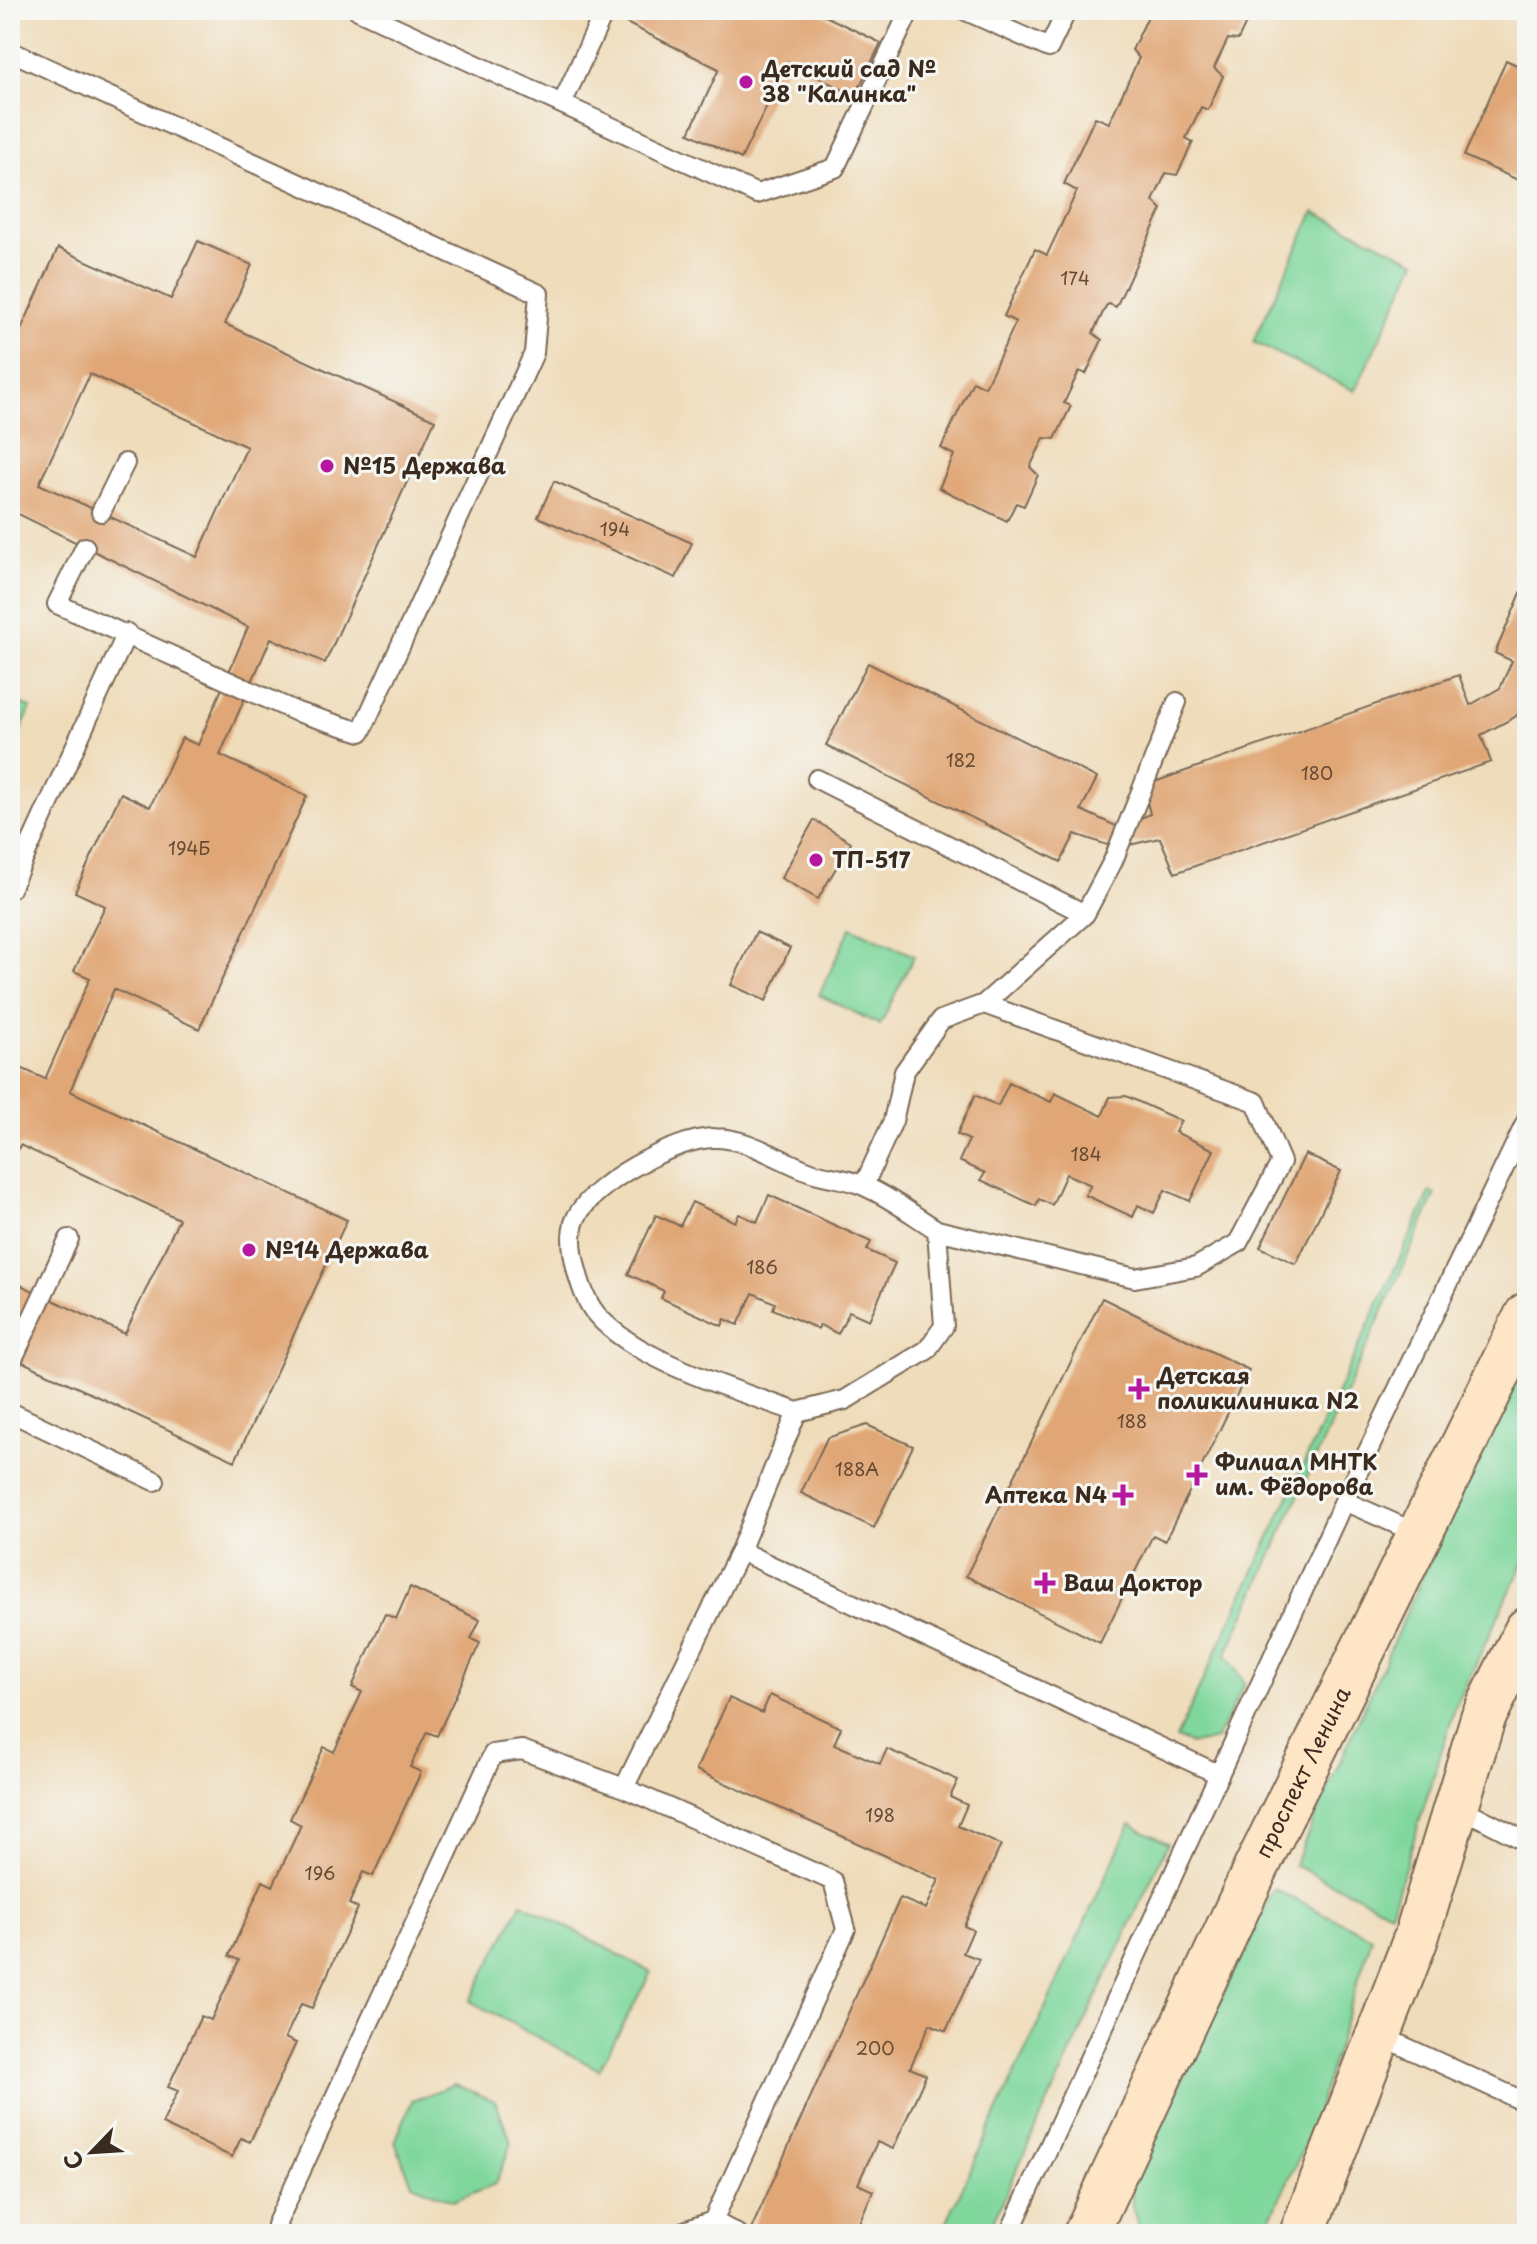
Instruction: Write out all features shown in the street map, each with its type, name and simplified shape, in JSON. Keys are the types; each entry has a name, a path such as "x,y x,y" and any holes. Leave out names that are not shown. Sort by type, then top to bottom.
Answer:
{"main road":[{"name":"проспект Ленина","path":"1086,2234 1257,1866 1421,1535 1513,1364 1527,1315"},
{"path":"1302,2234 1376,2034 1416,1938 1483,1718 1527,1630"},
{"path":"1113,2174 1115,2234"}],"lane":[{"path":"358,10 757,194 835,168 910,10"},
{"path":"562,104 605,10"},
{"path":"964,10 1049,48 1067,10"},
{"path":"10,51 539,294 534,353 361,732 297,712 57,604 85,547"},
{"path":"101,512 125,463"},
{"path":"10,889 127,633"},
{"path":"864,1185 893,1121 904,1072 941,1020 984,1004 1085,914 1113,861 1177,702"},
{"path":"817,779 1085,914"},
{"path":"937,1230 944,1326 927,1350 845,1400 797,1412 717,1383 628,1343 595,1314 576,1272 574,1222 602,1186 685,1143 716,1138 761,1149 809,1172 864,1185 937,1230 1135,1278 1196,1267 1238,1243 1281,1162 1256,1102 984,1004"},
{"path":"1009,2234 1344,1501 1527,1120"},
{"path":"10,1365 69,1239"},
{"path":"10,1412 155,1481"},
{"path":"624,1788 740,1551 797,1412"},
{"path":"1344,1501 1421,1535"},
{"path":"740,1551 1218,1774"},
{"path":"281,2234 276,2225 493,1754 522,1750 624,1788 833,1881 846,1929 713,2221 676,2234"},
{"path":"1457,1806 1527,1842"},
{"path":"1376,2034 1527,2103"},
{"path":"713,2221 737,2234"}],"green space":[{"path":"1314,212 1416,261 1355,391 1253,342"},
{"path":"10,699 31,708 10,754"},
{"path":"851,927 914,956 880,1025 819,995"},
{"path":"1431,1191 1436,1194 1226,1655 1245,1683 1216,1740 1191,1744 1176,1738"},
{"path":"1527,1376 1527,1555 1455,1708 1391,1912 1294,1865 1506,1389"},
{"path":"1130,1824 1168,1843 987,2234 941,2234"},
{"path":"1274,1889 1372,1937 1309,2136 1263,2234 1142,2234 1132,2207 1132,2184"},
{"path":"522,1903 651,1972 599,2070 470,2001"},
{"path":"454,2084 495,2101 512,2143 495,2184 453,2201 412,2184 395,2142 412,2101"}],"building":[{"name":"Детский сад № 38 \"Калинка\"","path":"628,10 813,10 881,43 855,96 788,62 741,159 689,133 719,69 622,21"},
{"path":"1151,10 1252,10 1238,40 1228,39 1214,68 1223,76 1208,110 1201,107 1186,138 1193,142 1177,175 1166,173 1153,201 1162,209 1116,307 1106,306 1093,333 1102,340 1086,374 1079,371 1064,403 1071,406 1055,439 1044,438 1030,467 1038,475 1024,506 1016,503 1007,521 939,488 954,455 941,448 973,381 985,387 1016,322 1004,316 1035,249 1047,255 1077,191 1064,184 1095,117 1109,123 1139,58 1132,50"},
{"path":"1506,60 1527,70 1527,184 1464,156"},
{"path":"198,241 252,265 225,324 435,420 325,663 271,638 220,755 307,796 199,1029 114,989 70,1091 347,1220 235,1461 10,1356 10,1280 125,1334 179,1219 20,1145 10,1167 10,1063 45,1079 90,978 74,971 105,906 75,892 121,793 150,807 182,738 198,745 248,627 10,510 10,354 58,248 171,299","holes":["90,374 247,447 197,557 39,484"]},
{"path":"554,481 692,543 676,578 538,517"},
{"path":"1527,579 1527,704 1515,717 1481,735 1491,762 1175,873 1160,838 1116,848 1075,834 1061,862 826,745 868,663 1097,778 1081,810 1120,828 1150,814 1143,786 1459,675 1470,705 1500,688 1512,661 1495,653"},
{"name":"ТП-517","path":"814,820 851,842 818,899 781,878"},
{"path":"756,932 790,948 766,1001 731,985"},
{"path":"1009,1083 1051,1102 1055,1093 1102,1116 1110,1097 1126,1096 1181,1121 1175,1132 1214,1150 1190,1201 1165,1190 1154,1213 1138,1205 1133,1217 1085,1195 1091,1185 1066,1174 1052,1205 1039,1199 1036,1206 981,1180 985,1173 959,1161 969,1140 957,1134 975,1095 998,1106"},
{"path":"1305,1154 1341,1171 1296,1264 1260,1247"},
{"path":"769,1195 871,1242 867,1250 895,1263 869,1320 849,1311 838,1334 820,1325 818,1329 773,1309 775,1303 753,1293 738,1325 725,1319 722,1326 661,1298 664,1291 628,1274 656,1215 680,1226 692,1202 735,1222 739,1214 757,1222"},
{"path":"1102,1298 1249,1370 1165,1541 1153,1535 1100,1643 966,1576"},
{"path":"867,1425 913,1446 874,1528 801,1493 827,1438"},
{"path":"410,1587 480,1620 471,1639 480,1643 437,1736 427,1732 410,1767 421,1772 373,1876 363,1872 349,1904 358,1908 312,2008 301,2004 285,2038 296,2043 250,2142 241,2138 232,2157 162,2124 178,2091 168,2087 201,2016 211,2020 239,1960 229,1956 263,1881 273,1886 301,1825 290,1819 324,1747 334,1752 362,1692 352,1687 385,1614 396,1619"},
{"path":"770,1695 841,1728 834,1744 880,1764 887,1749 958,1780 950,1797 967,1805 958,1826 1001,1845 964,1926 973,1930 963,1953 979,1959 946,2031 930,2024 910,2068 926,2075 893,2149 877,2142 858,2184 873,2191 854,2234 749,2234 900,1898 926,1909 939,1880 696,1770 729,1698 762,1713"}],"place":[{"name":"Детский сад № 38 \"Калинка\"","path":"746,82"},
{"name":"№15 Держава","path":"327,466"},
{"name":"ТП-517","path":"816,860"},
{"name":"№14 Держава","path":"249,1250"},
{"name":"Детская поликилиника N2","path":"1139,1389"},
{"name":"Филиал МНТК им. Фёдорова","path":"1197,1475"},
{"name":"Аптека N4","path":"1123,1495"},
{"name":"Ваш Доктор","path":"1045,1583"}]}
